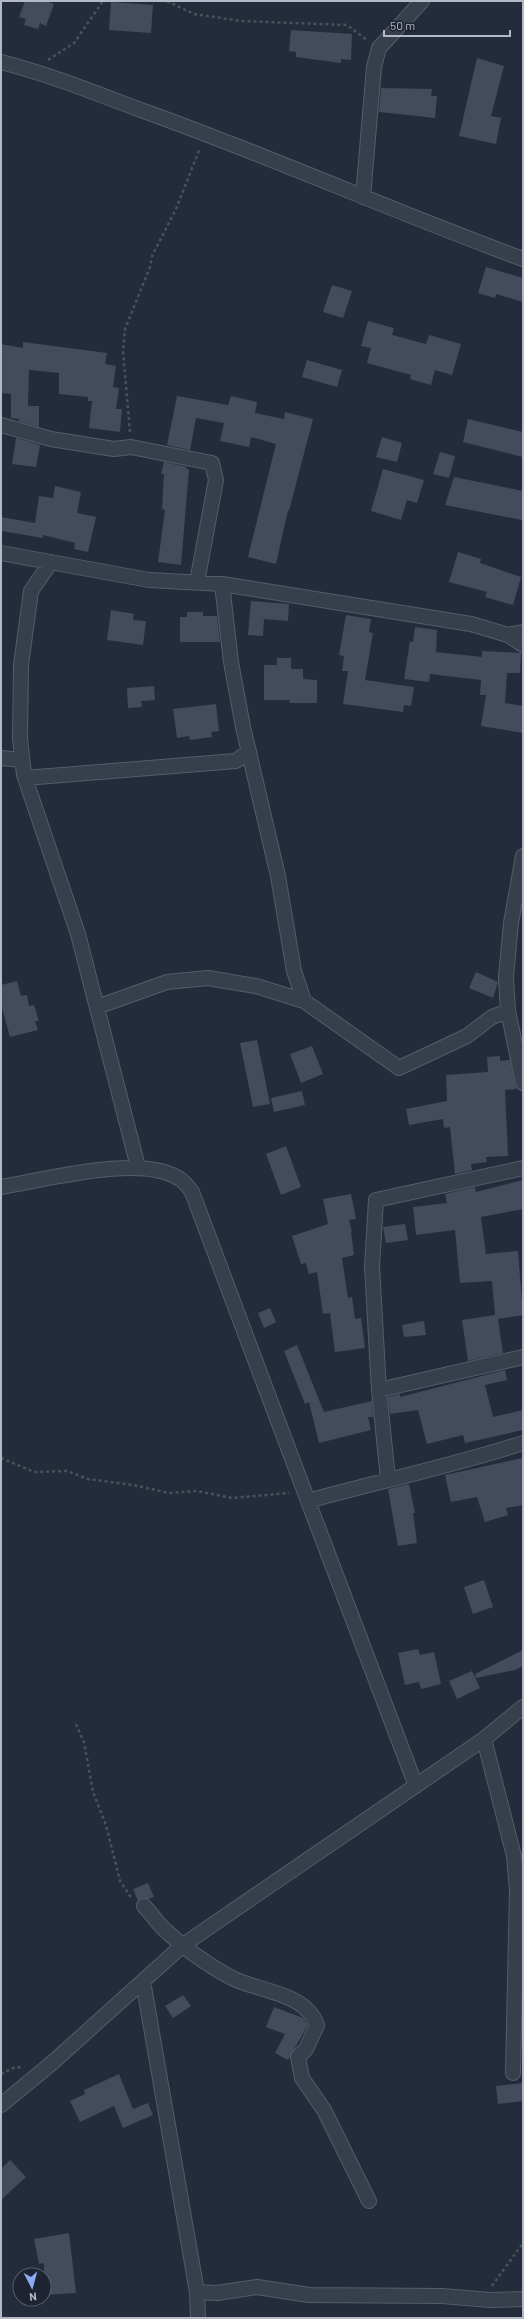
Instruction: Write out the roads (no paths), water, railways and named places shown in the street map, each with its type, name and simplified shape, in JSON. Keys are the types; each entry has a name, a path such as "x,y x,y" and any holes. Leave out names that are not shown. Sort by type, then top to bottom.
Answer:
{"street":[{"path":"363,197 374,67 379,48 422,1"},
{"path":"1,62 33,70 206,133 363,197 523,259"},
{"path":"1,425 51,439 114,449 131,447 212,464 216,480 197,582"},
{"path":"1,553 148,580 222,584 471,624 508,635 523,645"},
{"path":"51,562 31,591 21,665 20,738 22,760 25,778 78,934 138,1167"},
{"path":"222,584 231,662 249,751 278,876 294,971 304,1001"},
{"path":"508,635 523,632"},
{"path":"25,778 236,761 249,751"},
{"path":"1,758 22,760"},
{"path":"523,856 511,923 506,977 508,1011 519,1038 523,1083"},
{"path":"96,1007 167,982 208,978 256,986 304,1001 399,1068 467,1036 492,1016 508,1011"},
{"path":"1,1187 100,1170 138,1167 152,1169 180,1179 192,1192 416,1786"},
{"path":"388,1479 379,1390 372,1266 376,1200 523,1168"},
{"path":"379,1390 523,1357"},
{"path":"308,1501 388,1479 474,1459 523,1443"},
{"path":"1,2105 52,2063 183,1945 484,1739 523,1707"},
{"path":"484,1739 514,1856 517,1890 513,2073"},
{"path":"144,1906 163,1928 209,1965 234,1979 303,2004 314,2015 318,2025 306,2049 298,2057 302,2078 324,2110 369,2201"},
{"path":"143,1981 197,2292 198,2318"},
{"path":"197,2292 217,2293 257,2287 309,2295 442,2296 485,2300 523,2299"}]}
